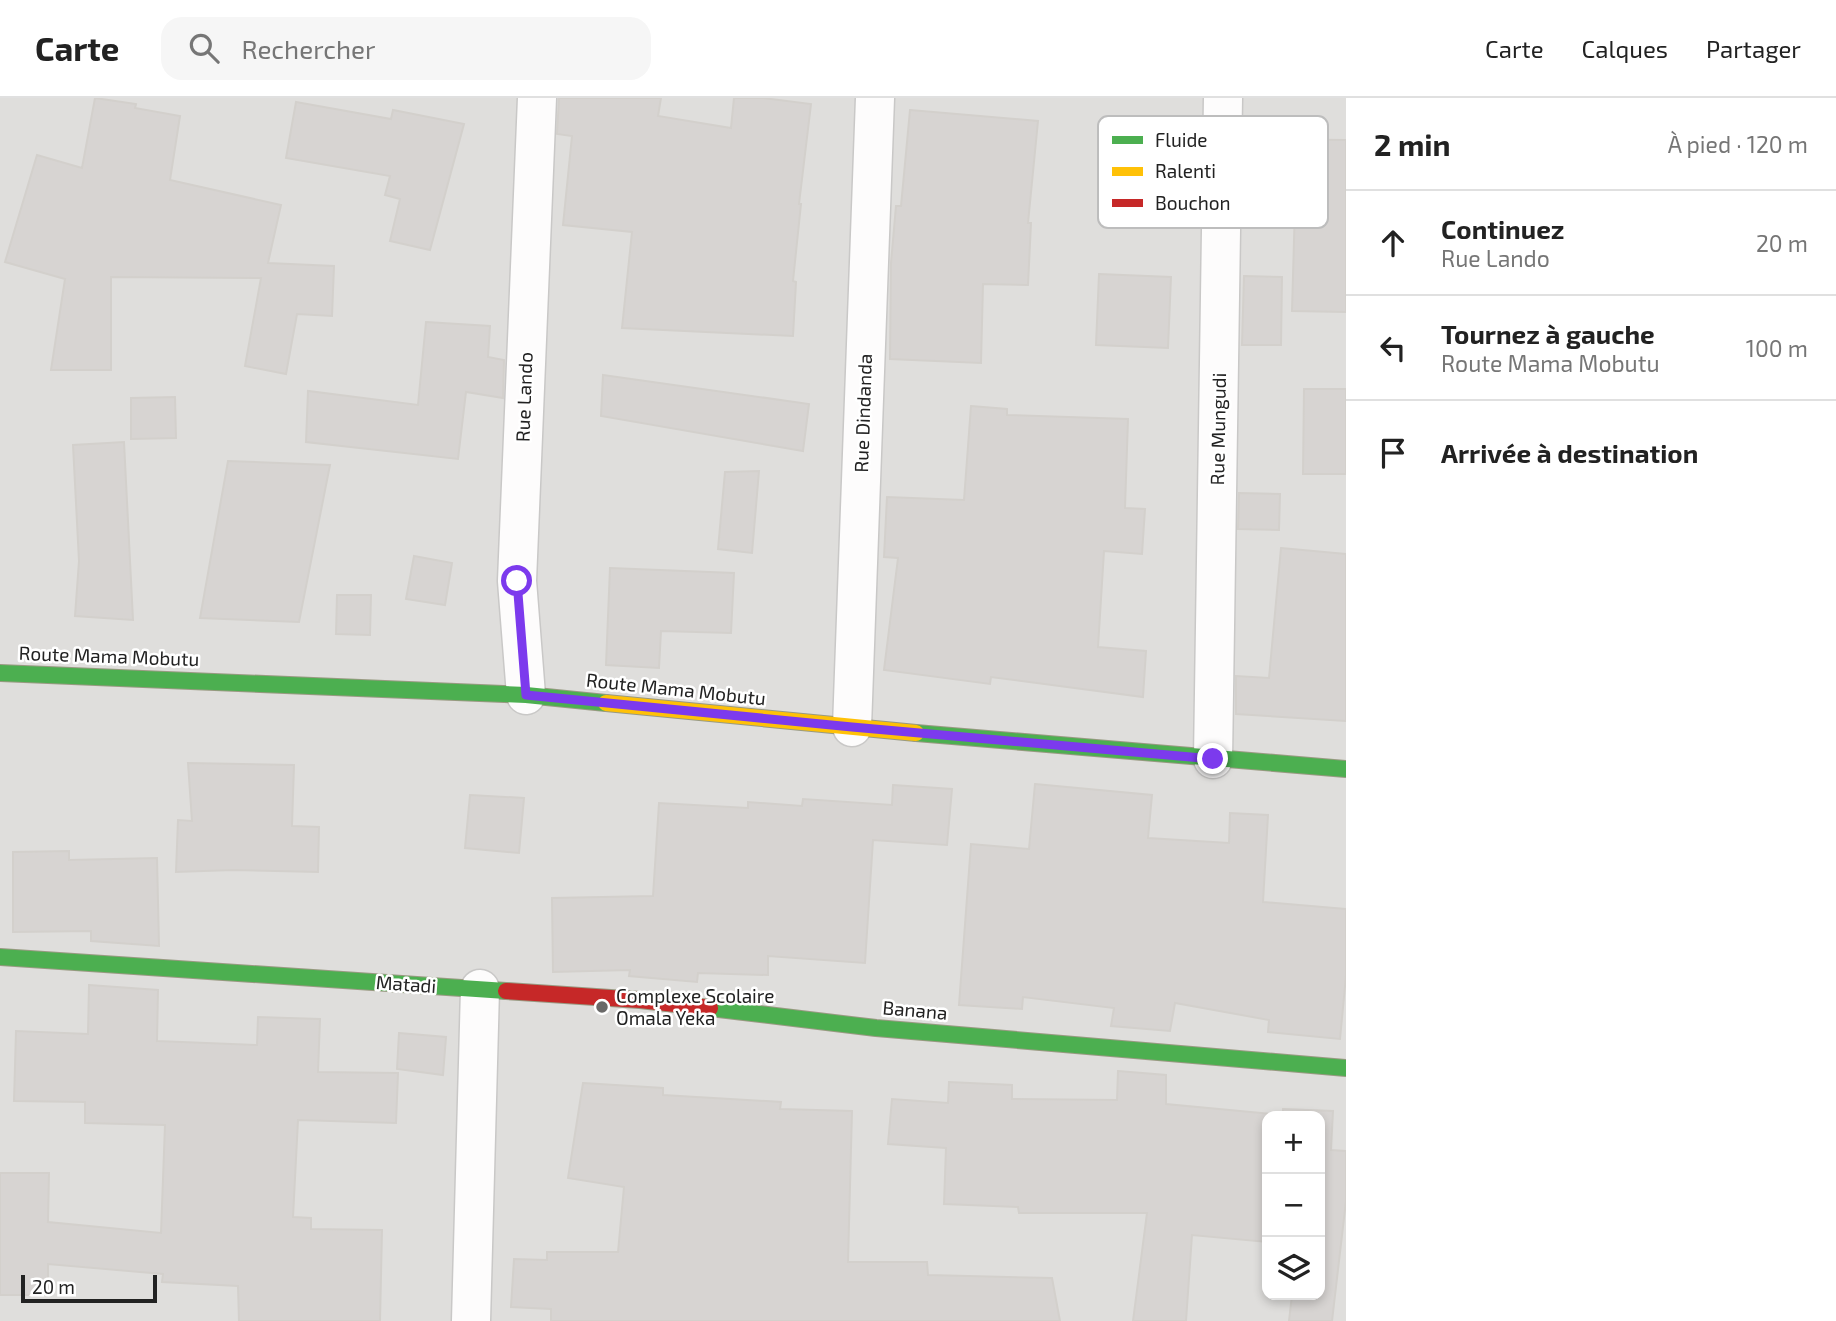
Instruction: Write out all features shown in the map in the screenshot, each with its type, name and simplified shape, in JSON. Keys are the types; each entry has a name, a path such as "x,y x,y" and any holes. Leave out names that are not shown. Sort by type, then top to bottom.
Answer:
{"street":[{"name":"Rue Lando","path":"526,695 517,581 537,98"},
{"name":"Rue Dindanda","path":"852,727 874,98"},
{"name":"Rue Mungudi","path":"1223,98 1223,116"},
{"name":"Rue Mungudi","path":"1213,759 1221,228"},
{"name":"Route Mama Mobutu","path":"0,673 526,695 852,727 1346,769"},
{"name":"Matadi","path":"0,957 480,989"},
{"name":"Banana","path":"480,989 640,1000 876,1028 1346,1068"},
{"path":"471,1321 480,989"}],"shaded area":[{"path":"0,98 1346,98 1346,1321 0,1321"}],"building":[{"path":"95,98 136,104 135,108 180,116 170,180 281,205 268,263 334,266 332,316 297,314 286,374 245,366 261,278 111,277 111,370 51,370 65,279 5,262 37,155 82,168"},
{"path":"559,98 661,98 658,116 731,128 734,98 763,98 811,104 793,281 796,282 793,336 622,328 632,232 563,225 572,136 557,134"},
{"path":"296,102 391,119 393,110 464,124 430,250 390,241 400,199 385,195 390,176 286,158"},
{"path":"910,110 1038,121 1028,223 1031,223 1028,285 983,284 981,363 890,359 891,263 896,206 901,206"},
{"path":"1328,140 1346,140 1346,312 1292,311 1294,228 1328,228"},
{"path":"1099,274 1171,277 1168,348 1096,345"},
{"path":"1244,276 1282,277 1281,345 1242,345"},
{"path":"426,322 490,326 488,357 504,360 503,398 466,392 458,459 306,442 308,391 418,405"},
{"path":"603,375 809,404 803,451 601,416"},
{"path":"1304,389 1346,389 1346,474 1303,474"},
{"path":"175,397 176,438 131,439 131,398"},
{"path":"971,406 1007,409 1007,415 1128,419 1125,508 1145,509 1142,554 1104,551 1098,647 1146,651 1143,697 991,677 990,684 884,670 898,558 884,557 887,497 964,500"},
{"path":"124,442 133,620 75,616 79,561 73,445"},
{"path":"228,461 330,465 299,622 200,618"},
{"path":"759,471 752,553 718,549 725,472"},
{"path":"1239,493 1280,494 1279,530 1238,529"},
{"path":"1281,548 1346,554 1346,721 1236,714 1236,676 1269,678"},
{"path":"414,556 452,563 445,605 406,599"},
{"path":"610,568 734,573 731,633 661,631 659,668 606,665"},
{"path":"337,595 371,595 370,635 336,634"},
{"path":"188,763 294,765 292,826 319,827 318,872 176,872 178,820 192,821"},
{"path":"1035,784 1152,795 1148,838 1229,843 1230,813 1268,815 1263,902 1346,909 1346,976 1340,1039 1268,1032 1269,1020 1175,1003 1170,1031 1111,1026 1114,1008 1023,997 1022,1009 959,1005 971,844 1029,849"},
{"path":"893,785 952,789 947,845 873,840 865,963 768,956 768,975 698,973 697,982 629,976 630,970 553,972 552,898 653,896 659,803 748,808 748,802 802,806 803,799 892,805"},
{"path":"470,795 524,798 519,853 465,848"},
{"path":"69,851 69,860 157,858 159,946 91,941 91,931 13,932 13,852"},
{"path":"89,985 158,990 157,1041 257,1045 258,1017 320,1019 318,1072 398,1073 396,1123 298,1120 293,1217 311,1218 311,1229 382,1230 380,1321 239,1321 238,1286 162,1282 163,1274 48,1264 48,1295 0,1295 0,1173 49,1173 48,1222 161,1233 165,1125 85,1123 85,1102 14,1101 16,1031 88,1034"},
{"path":"399,1033 446,1037 443,1075 397,1069"},
{"path":"1118,1071 1166,1075 1166,1104 1262,1113 1262,1242 1192,1235 1186,1321 1133,1321 1147,1213 1019,1213 1018,1207 944,1204 946,1148 888,1144 892,1099 948,1103 949,1082 1012,1085 1012,1099 1117,1100"},
{"path":"583,1083 663,1088 663,1095 781,1102 780,1109 852,1111 848,1262 927,1262 928,1275 1052,1278 1060,1321 551,1321 551,1309 511,1307 514,1259 547,1260 547,1252 618,1252 624,1187 568,1178"},
{"path":"1283,1109 1333,1111 1331,1150 1346,1151 1346,1201 1332,1321 1289,1321 1291,1300 1325,1300 1325,1111"}],"traffic: fast":[{"path":"0,673 526,695 606,703"},
{"path":"916,733 1346,769"},
{"path":"0,957 506,991"},
{"path":"710,1008 876,1028 1346,1068"}],"traffic: slow":[{"path":"606,703 916,733"}],"traffic: jam":[{"path":"506,991 640,1000 710,1008"}],"place":[{"name":"Complexe Scolaire Omala Yeka","path":"602,1007"}],"route":[{"path":"517,581 526,695 1213,759"}]}
